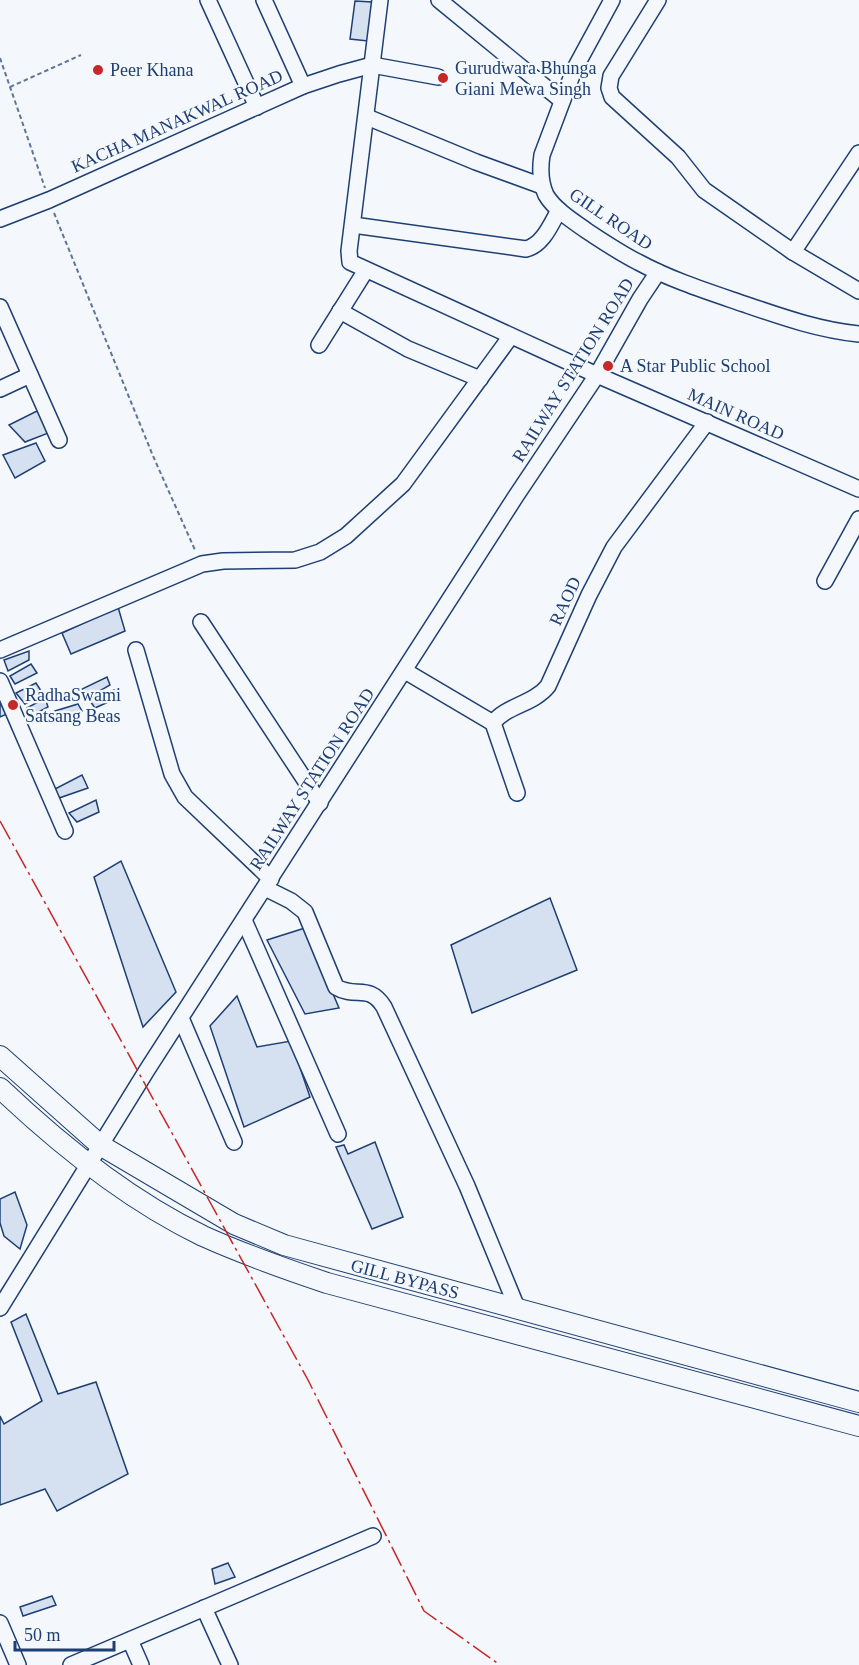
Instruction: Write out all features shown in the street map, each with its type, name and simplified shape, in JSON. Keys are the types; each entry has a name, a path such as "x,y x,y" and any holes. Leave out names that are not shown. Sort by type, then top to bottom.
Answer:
{"main road":[{"name":"GILL BYPASS","path":"0,1056 100,1145 234,1224 284,1245 859,1402"},
{"name":"GILL BYPASS","path":"0,1088 30,1116 89,1164 141,1201 201,1235 258,1260 317,1280 859,1426"}],"street":[{"path":"208,0 257,107"},
{"path":"264,0 303,86"},
{"path":"318,345 366,270 350,262 348,257 380,0"},
{"path":"439,0 561,100"},
{"path":"367,117 542,186 540,169 542,155 561,100 574,70 612,0"},
{"path":"658,0 610,76 609,88 612,97 678,157 704,190 793,252 859,291"},
{"path":"372,65 438,77"},
{"name":"KACHA MANAKWAL ROAD","path":"0,219 49,200 303,86 372,65"},
{"path":"793,252 859,153"},
{"name":"GILL ROAD","path":"542,186 559,210 618,251 658,272 792,321 859,334"},
{"path":"353,225 526,249 537,245 559,210"},
{"name":"MAIN ROAD","path":"366,270 597,375 859,489"},
{"name":"RAILWAY STATION ROAD","path":"0,1308 181,1018 516,496 597,375 658,272"},
{"path":"0,308 58,440"},
{"path":"340,311 408,349 480,379"},
{"path":"0,650 202,564 223,561 295,560 307,558 332,546 372,514 403,484 511,336"},
{"path":"0,389 30,375"},
{"name":"RAOD","path":"493,723 499,717 537,696 548,686 614,547 707,422"},
{"path":"825,581 859,519"},
{"path":"201,622 320,802"},
{"path":"136,650 172,774 185,798 268,884 305,912 336,987 343,991 372,994 378,997 384,1007 467,1186 518,1310"},
{"path":"405,671 493,723 517,793"},
{"path":"0,681 65,831"},
{"path":"244,920 338,1134"},
{"path":"181,1018 234,1142"},
{"path":"71,1665 373,1536"},
{"path":"204,1608 230,1665"},
{"path":"0,1623 18,1665"},
{"path":"130,1640 141,1665"}],"path":[{"path":"10,87 81,55"},
{"path":"0,58 49,200 153,456 202,564"}],"building":[{"path":"355,1 372,2 368,41 350,39"},
{"path":"37,411 51,432 25,442 9,425"},
{"path":"36,443 45,461 15,478 3,455"},
{"path":"118,607 125,631 71,654 62,633"},
{"path":"29,651 29,660 8,671 4,660"},
{"path":"31,664 37,673 15,684 10,676"},
{"path":"107,677 110,685 86,699 82,689"},
{"path":"36,683 43,694 25,704 16,693"},
{"path":"114,690 117,698 95,708 90,701"},
{"path":"45,698 48,707 33,715 27,708"},
{"path":"5,703 9,713 0,717 0,705"},
{"path":"78,704 82,711 63,723 55,711"},
{"path":"82,775 88,788 59,798 53,790"},
{"path":"96,800 99,812 77,822 69,813"},
{"path":"121,861 176,992 143,1027 94,877"},
{"path":"550,898 577,970 472,1013 451,945"},
{"path":"305,928 339,1008 305,1014 267,940"},
{"path":"237,996 257,1047 291,1041 310,1097 244,1127 210,1026"},
{"path":"375,1142 403,1217 372,1229 336,1147 344,1145 348,1154"},
{"path":"15,1192 27,1225 20,1249 4,1236 0,1223 0,1199"},
{"path":"26,1314 58,1394 96,1382 128,1474 57,1511 45,1489 0,1505 0,1416 4,1424 42,1401 11,1322"},
{"path":"228,1563 235,1577 215,1584 212,1569"},
{"path":"52,1596 56,1605 23,1616 20,1607"}],"power":[{"path":"0,821 308,1380 424,1611 500,1665"}],"place":[{"name":"Peer Khana","path":"98,70"},
{"name":"Gurudwara Bhunga Giani Mewa Singh","path":"443,78"},
{"name":"A Star Public School","path":"608,366"},
{"name":"RadhaSwami Satsang Beas","path":"13,705"}]}
